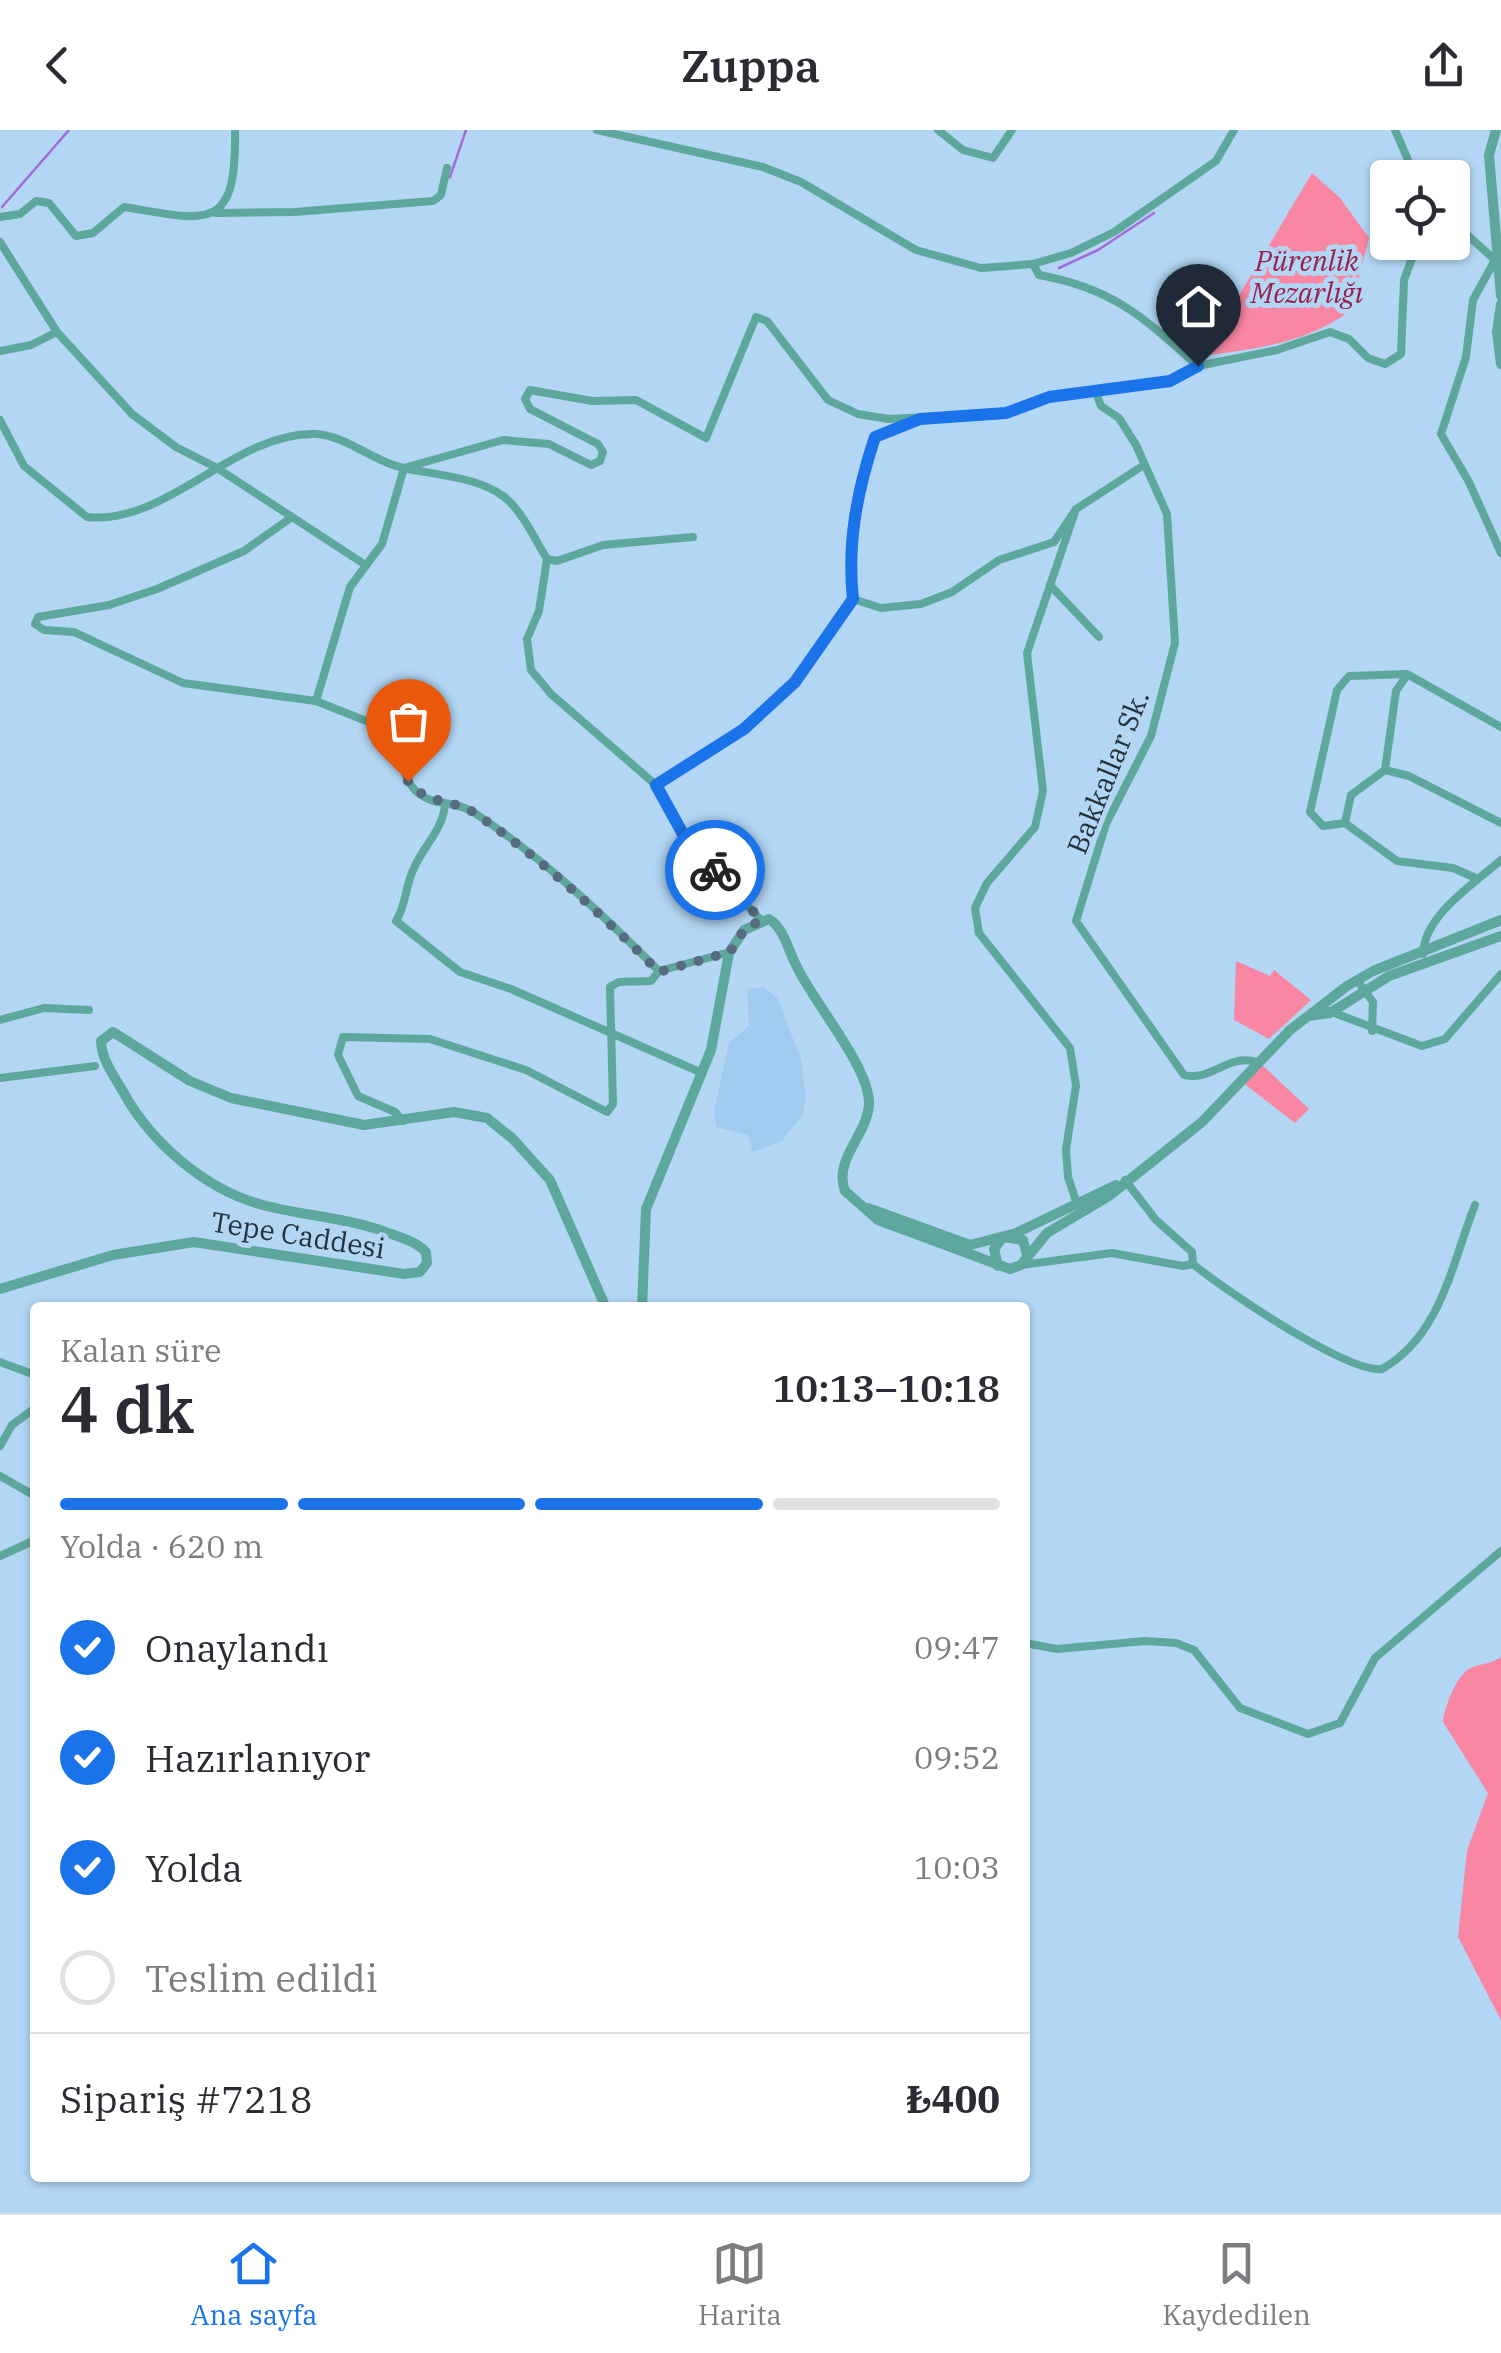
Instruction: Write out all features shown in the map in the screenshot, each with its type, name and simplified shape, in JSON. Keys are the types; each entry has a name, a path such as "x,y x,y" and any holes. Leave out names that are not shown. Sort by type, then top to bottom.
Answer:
{"street":[{"path":"216,212 229,197 235,130"},
{"path":"597,130 775,172 830,198 916,250 949,263 980,268 1034,264 1071,253 1147,210 1216,161 1234,130"},
{"path":"938,130 963,150 993,158 1012,130"},
{"path":"1395,130 1408,160"},
{"path":"1496,130 1489,156 1501,296"},
{"path":"0,217 20,214 36,201 49,203 76,236 92,233 124,207 198,219 216,212 294,212 432,201 441,195 446,168"},
{"path":"1470,237 1495,260"},
{"path":"0,242 57,332 132,414 176,447 217,468 364,564"},
{"path":"404,468 502,440 550,444 591,465 600,461 603,452 598,444 530,409 525,399 530,390 538,389 592,401 636,400 706,438 756,318 767,321 828,400 858,414 920,419 1006,413 1049,397 1170,381 1198,366 1277,350 1330,332 1350,339 1368,358 1385,364 1401,354 1404,280 1411,260"},
{"path":"1495,260 1468,316 1466,358 1441,434 1469,482 1501,553"},
{"path":"1034,264 1039,275 1111,295 1138,312 1198,366"},
{"path":"1501,304 1497,332 1501,364"},
{"path":"0,351 30,345 57,332"},
{"name":"Bakkallar Sk.","path":"1096,393 1101,406 1118,418 1167,514 1175,643 1151,736 1106,824 1076,921 1184,1075 1203,1075 1238,1058 1257,1062"},
{"path":"656,785 744,729 795,682 853,599 848,555 864,471 875,437 920,419"},
{"path":"0,420 24,466 87,518 131,510 258,447 318,434 404,468 470,482 504,496 547,559 539,611 527,639 531,670 565,706 656,785 689,845 761,920 774,922 779,928 805,984 868,1091 864,1126 842,1172 845,1191 878,1220 998,1266 1112,1253 1183,1266 1193,1264"},
{"path":"853,599 881,608 937,598 999,560 1054,542 1076,510 1144,465"},
{"path":"316,702 350,587 382,544 404,468"},
{"path":"1076,510 1027,653 1043,791 1035,826 987,883 974,908 979,934 1070,1048 1076,1086 1066,1149 1068,1177 1077,1204"},
{"path":"292,516 244,551 156,589 109,605 38,617 35,624 44,630 86,636 183,683 316,702 399,734 408,781 424,797 473,812 574,888 659,972"},
{"path":"547,559 557,560 604,545 693,537"},
{"path":"1050,586 1100,637"},
{"path":"1478,880 1453,868 1397,861 1345,823 1324,826 1310,812 1337,690 1356,674 1407,674 1501,727"},
{"path":"1345,823 1350,795 1385,770 1396,690 1407,674"},
{"path":"1385,770 1409,776 1501,823"},
{"path":"445,804 440,828 414,867 407,903 396,921 460,972 510,989 702,1073"},
{"path":"1424,958 1428,932 1501,860"},
{"path":"642,1302 646,1209 702,1073 717,1027 730,952 744,930 761,920"},
{"path":"1024,1261 1047,1233 1110,1196 1125,1180 1202,1122 1257,1062 1308,1016 1368,990 1501,920"},
{"path":"1328,1009 1357,980 1501,936"},
{"path":"404,1121 396,1112 358,1096 338,1055 343,1037 430,1039 526,1070 607,1112 614,1104 610,987 619,982 651,981 659,972 730,952"},
{"path":"1328,1009 1372,1031 1422,1046 1445,1039 1501,974"},
{"path":"1357,980 1368,990 1375,1011 1372,1031"},
{"path":"0,1020 44,1008 89,1010"},
{"name":"Tepe Caddesi","path":"0,1288 112,1255 194,1242 404,1274 420,1272 427,1263 422,1247 397,1236 331,1216 255,1203 218,1186 142,1124 103,1054 102,1041 107,1034 118,1034 190,1081 231,1098 364,1125 469,1112 487,1118 541,1167 558,1194 603,1302"},
{"path":"0,1078 96,1066"},
{"path":"858,1204 960,1244 1003,1237 1125,1180"},
{"path":"1125,1180 1156,1220 1192,1252 1193,1264 1254,1311 1348,1362 1382,1369 1410,1346 1432,1318 1474,1204"},
{"path":"1003,1237 1023,1240 1024,1261"},
{"path":"998,1266 994,1250 1003,1237"},
{"path":"0,1362 30,1372"},
{"path":"0,1446 12,1425 30,1412"},
{"path":"0,1476 30,1493"},
{"path":"2,1554 30,1542"},
{"path":"1030,1644 1057,1650 1145,1641 1176,1643 1194,1650 1240,1708 1308,1734 1340,1722 1375,1658 1501,1551"}],"shaded area":[{"path":"764,987 778,999 801,1060 806,1096 803,1114 782,1141 753,1152 748,1135 716,1127 714,1111 729,1043 749,1026 747,989"}],"green space":[{"name":"Pürenlik Mezarlığı","path":"1312,173 1340,198 1369,238 1350,311 1298,337 1203,356"},
{"path":"1236,961 1270,976 1274,970 1311,1000 1269,1039 1234,1020"},
{"path":"1260,1063 1309,1109 1295,1123 1242,1082"},
{"path":"1501,1657 1501,2020 1458,1937 1467,1851 1488,1793 1443,1722 1452,1693 1464,1673"}],"waterway":[{"path":"2,207 69,130"},
{"path":"450,177 466,130"},
{"path":"1059,268 1098,250 1154,213"}],"way so far":[{"path":"408,781 414,790 434,802 458,805 473,812 561,878 659,972 730,952 744,930 761,920 715,870"}],"route":[{"path":"715,870 689,845 656,785 744,729 795,682 853,599 848,555 864,471 875,437 920,419 1006,413 1049,397 1170,381 1198,366"}]}
